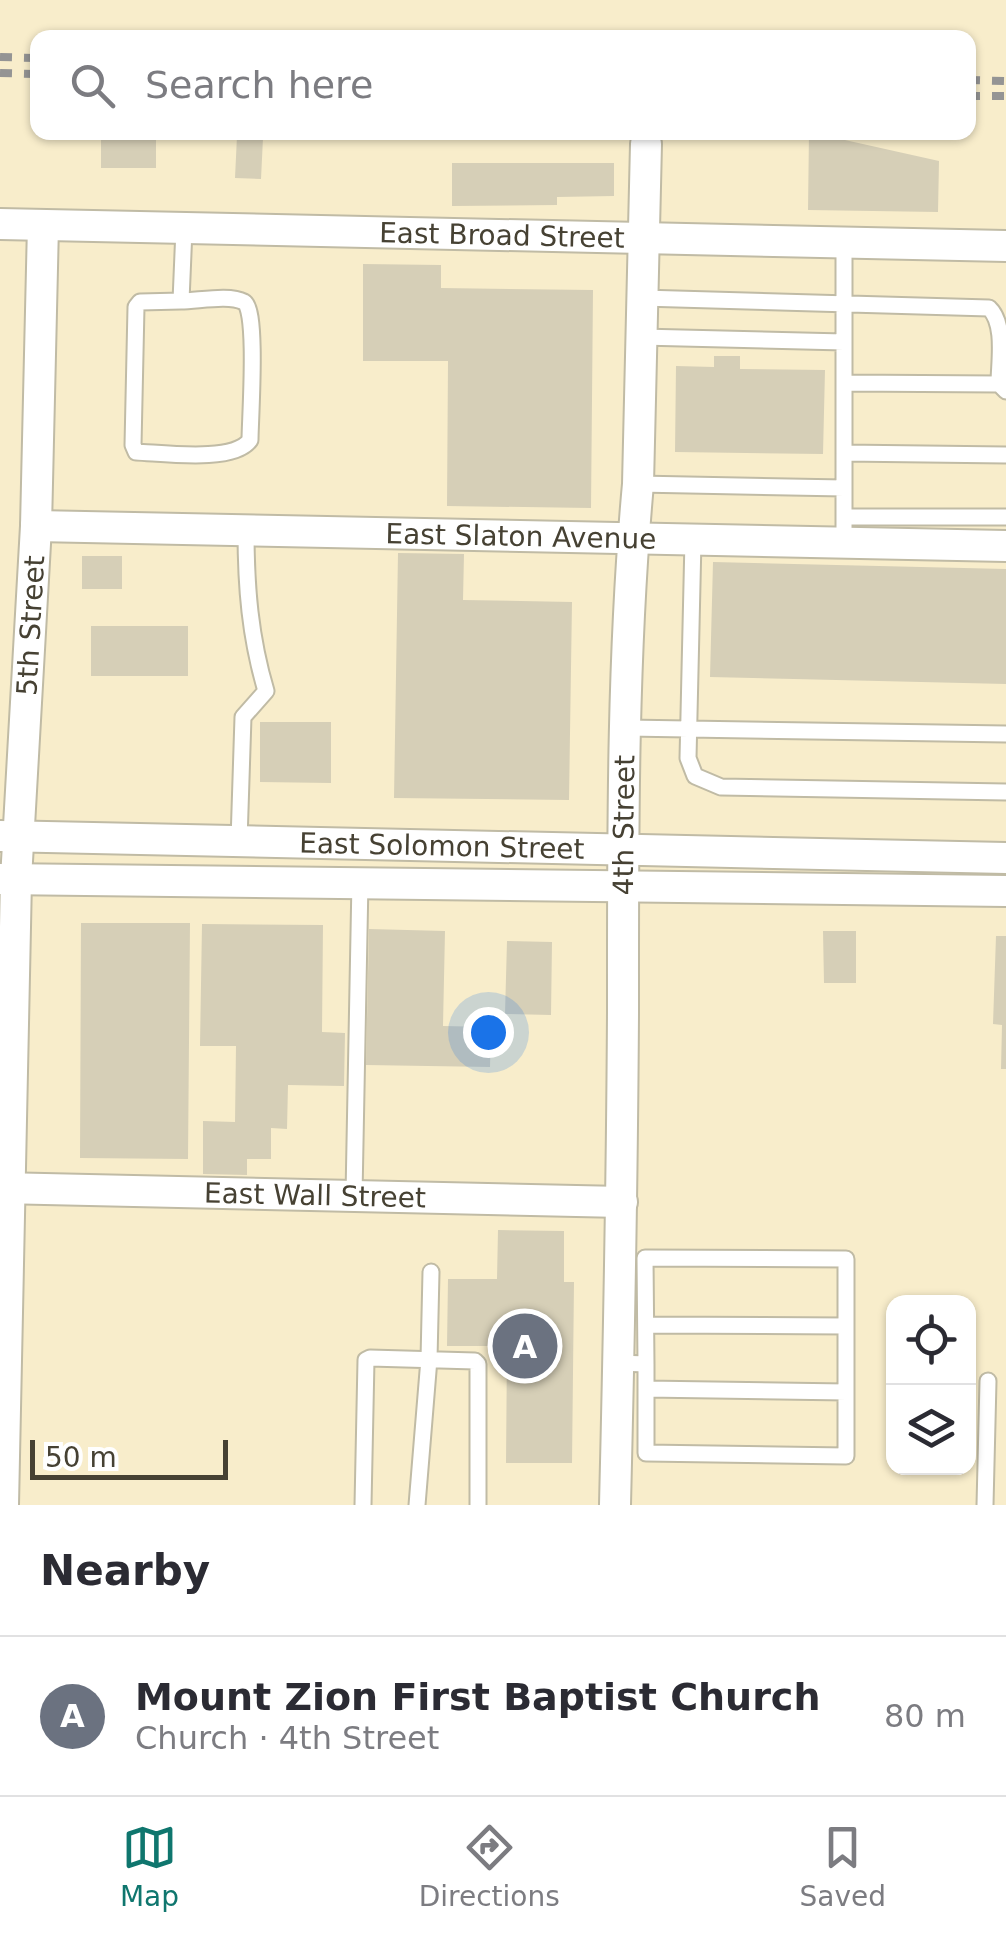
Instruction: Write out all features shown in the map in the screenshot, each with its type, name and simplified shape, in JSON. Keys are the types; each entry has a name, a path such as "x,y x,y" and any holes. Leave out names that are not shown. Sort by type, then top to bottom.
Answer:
{"street":[{"name":"4th Street","path":"615,1505 632,1363 622,1202 623,888 646,144"},
{"name":"East Broad Street","path":"0,224 1006,246"},
{"name":"5th Street","path":"3,1505 9,836 36,526 43,225"},
{"name":"East Slaton Avenue","path":"36,526 633,540 844,530 1006,546"},
{"name":"East Solomon Street","path":"9,836 1006,858"},
{"name":"East Solomon Street","path":"8,879 1006,891"},
{"name":"East Wall Street","path":"4,1188 622,1202"}],"lane":[{"path":"181,301 184,229"},
{"path":"844,244 844,530 1006,518"},
{"path":"642,298 989,308 995,313 1002,388 844,382"},
{"path":"231,300 244,302 249,308 250,440 245,447 230,453 136,452 133,445 136,307 140,302 181,301 231,300"},
{"path":"641,336 844,342"},
{"path":"844,454 1006,455"},
{"path":"638,484 844,488"},
{"path":"239,841 244,717 266,691 254,650 246,593 246,531"},
{"path":"693,540 688,758 695,776 721,787 1006,792"},
{"path":"627,728 1006,734"},
{"path":"354,1196 360,881"},
{"path":"645,1258 846,1259 846,1456 646,1453 646,1389 632,1363 646,1324 645,1258"},
{"path":"417,1505 431,1272"},
{"path":"646,1324 846,1326"},
{"path":"363,1505 366,1360 428,1359 478,1364 478,1505"},
{"path":"985,1505 988,1381"},
{"path":"646,1389 846,1392"},
{"path":"987,1441 1006,1441"}],"shaded area":[{"path":"0,0 1006,0 1006,1505 0,1505"}],"building":[{"path":"101,140 156,140 156,168 101,168"},
{"path":"237,140 263,140 261,179 235,178"},
{"path":"809,140 845,140 939,161 938,212 808,210"},
{"path":"452,163 614,163 614,196 557,197 557,205 452,206"},
{"path":"363,264 441,265 441,288 593,290 591,508 447,506 448,361 363,361"},
{"path":"714,356 740,356 740,369 825,370 823,454 675,452 676,366 714,367"},
{"path":"398,553 464,554 463,600 572,602 569,800 394,798"},
{"path":"82,556 122,556 122,589 82,589"},
{"path":"713,562 1006,569 1006,684 710,677"},
{"path":"91,626 188,626 188,676 91,676"},
{"path":"260,722 331,722 331,783 260,782"},
{"path":"81,923 190,923 188,1159 80,1158"},
{"path":"202,924 323,925 322,1032 345,1033 344,1086 288,1085 287,1129 271,1128 271,1159 247,1159 247,1175 203,1174 203,1121 235,1122 236,1046 200,1046"},
{"path":"369,929 445,931 443,1026 491,1027 490,1067 366,1065"},
{"path":"823,931 856,931 856,983 824,983"},
{"path":"996,936 1006,936 1006,1069 1001,1069 1002,1025 993,1024"},
{"path":"507,941 552,942 551,1015 505,1014"},
{"path":"498,1230 564,1231 564,1282 574,1282 572,1463 506,1463 507,1346 447,1346 448,1279 497,1279"}],"railway":[{"path":"0,57 30,58"},
{"path":"0,73 30,74"},
{"path":"976,80 1006,81"},
{"path":"976,96 1006,96"}],"place":[{"name":"Mount Zion First Baptist Church","path":"525,1346"}]}
